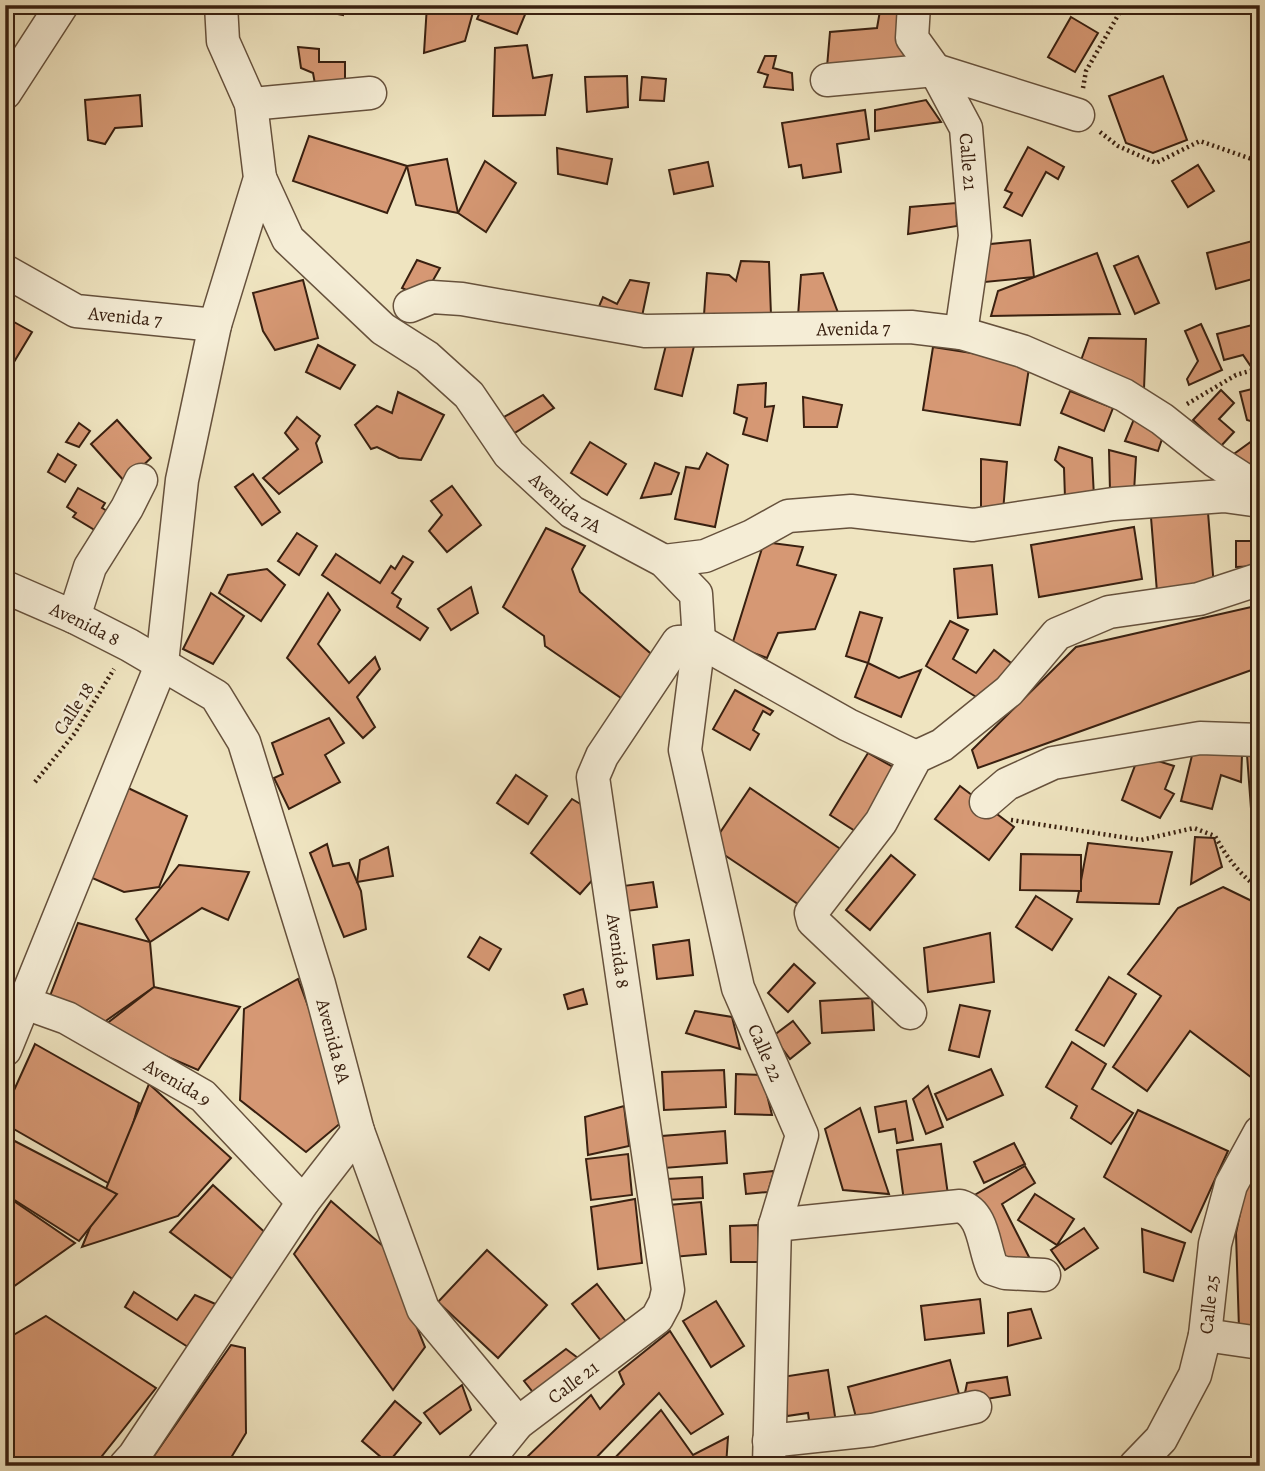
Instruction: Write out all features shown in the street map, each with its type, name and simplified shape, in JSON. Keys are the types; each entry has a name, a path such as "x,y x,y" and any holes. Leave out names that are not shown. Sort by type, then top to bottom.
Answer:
{"street":[{"path":"5,93 62,5"},
{"path":"5,1050 162,663 182,481 215,325 260,178 251,104 223,41 221,5"},
{"name":"Calle 21","path":"914,5 912,37 935,70 966,128 975,236 961,332"},
{"path":"827,80 935,70 1079,115"},
{"path":"251,104 370,93"},
{"name":"Avenida 7A","path":"260,178 288,239 383,329 427,357 469,395 509,454 572,512 664,561 696,594 699,641"},
{"name":"Avenida 7","path":"5,271 76,311 215,325"},
{"name":"Avenida 7","path":"410,306 432,298 462,299 645,331 911,327 961,332 1022,351 1124,395 1260,490"},
{"path":"74,617 90,567 141,481"},
{"path":"664,561 705,556 752,536 788,516 851,511 973,524 1113,504 1224,496 1260,501"},
{"path":"910,1013 813,921 811,913 881,822 916,757 942,745 1009,691 1057,634 1109,612 1199,599 1260,579"},
{"name":"Avenida 8","path":"5,587 74,617 162,663"},
{"path":"699,641 848,725 916,757"},
{"name":"Avenida 8","path":"665,1303 668,1290 593,777 602,756 678,642 699,641"},
{"name":"Calle 22","path":"699,641 685,750 738,988 802,1135 775,1225 769,1453"},
{"name":"Avenida 8A","path":"162,663 216,696 244,742 319,984 358,1130 423,1309 518,1423"},
{"path":"986,802 1007,783 1053,763 1200,738 1260,740"},
{"name":"Avenida 9","path":"25,1003 67,1018 203,1097 303,1202"},
{"path":"125,1466 303,1202 358,1130"},
{"name":"Calle 25","path":"1135,1466 1161,1439 1195,1375 1205,1335 1215,1244 1227,1197 1260,1132"},
{"path":"775,1225 960,1206 969,1209 978,1220 993,1269 1005,1273 1044,1275"},
{"name":"Calle 21","path":"483,1466 518,1423 657,1318 665,1303"},
{"path":"1205,1335 1260,1343"},
{"path":"769,1453 975,1408"}],"path":[{"path":"1124,5 1086,71 1079,115 1118,146 1156,163 1200,141 1260,162"},
{"path":"1162,419 1236,375 1260,368"},
{"name":"Calle 18","path":"35,782 75,733 129,645"},
{"path":"986,802 1008,819 1141,840 1194,828 1215,836 1231,863 1244,878 1260,889"}],"building":[{"path":"291,5 344,5 343,15"},
{"path":"427,5 475,5 465,41 424,53"},
{"path":"483,5 529,5 517,34 477,19"},
{"path":"881,5 905,5 905,65 827,67 830,32 877,28"},
{"path":"1071,17 1098,33 1075,72 1048,57"},
{"path":"527,45 533,78 552,75 545,115 493,116 495,48"},
{"path":"298,47 319,49 319,62 345,62 345,92 317,95 313,73 301,68"},
{"path":"765,56 776,56 773,68 792,73 793,90 764,87 768,75 758,72"},
{"path":"627,76 628,107 587,112 585,77"},
{"path":"1163,76 1187,140 1153,153 1126,143 1109,96"},
{"path":"642,77 666,79 664,101 640,100"},
{"path":"140,95 142,126 115,128 105,144 88,140 85,100"},
{"path":"926,100 941,122 875,131 875,110"},
{"path":"865,110 869,139 837,144 841,172 803,178 801,165 789,167 782,123"},
{"path":"309,136 407,166 387,213 293,181"},
{"path":"1028,147 1064,167 1058,179 1046,172 1022,216 1004,207 1012,193 1005,190"},
{"path":"557,148 612,159 607,184 558,174"},
{"path":"447,159 458,213 416,205 407,166"},
{"path":"485,161 516,183 486,232 458,213"},
{"path":"708,162 713,186 674,194 669,170"},
{"path":"1198,165 1214,191 1188,207 1172,181"},
{"path":"956,203 957,226 908,234 910,207"},
{"path":"1260,239 1260,277 1216,289 1207,253"},
{"path":"1030,240 1034,277 985,282 981,245"},
{"path":"1097,253 1120,314 991,316 998,291"},
{"path":"1138,256 1159,303 1135,314 1114,266"},
{"path":"417,260 440,268 423,298 402,288"},
{"path":"741,261 769,262 771,315 704,315 707,273 729,275 736,281"},
{"path":"823,273 840,318 798,316 801,275"},
{"path":"303,280 318,338 275,350 263,331 253,293"},
{"path":"630,280 649,283 640,326 597,311 603,297 617,304"},
{"path":"5,317 32,332 5,377"},
{"path":"1260,323 1260,366 1252,368 1243,355 1224,360 1217,334"},
{"path":"1201,324 1222,370 1189,385 1187,379 1198,361 1185,331"},
{"path":"1089,338 1146,339 1144,389 1079,366"},
{"path":"318,345 355,365 340,389 306,372"},
{"path":"666,345 694,346 682,396 655,389"},
{"path":"933,347 1030,362 1020,425 923,410"},
{"path":"766,383 765,407 774,406 767,441 743,434 747,418 734,413 738,385"},
{"path":"1260,387 1260,424 1247,420 1240,392"},
{"path":"1221,390 1234,403 1219,419 1234,432 1221,446 1193,420"},
{"path":"1070,391 1113,408 1104,431 1061,413"},
{"path":"398,392 444,415 421,460 399,458 377,447 371,449 355,425 377,406 392,413"},
{"path":"543,395 554,408 513,434 504,417"},
{"path":"803,397 842,405 837,427 804,427"},
{"path":"1136,414 1166,427 1158,451 1125,441"},
{"path":"297,417 320,436 316,443 322,462 279,494 263,478 298,449 285,433"},
{"path":"117,420 151,458 125,482 91,444"},
{"path":"79,423 90,431 79,447 66,442"},
{"path":"1256,438 1260,438 1260,479 1227,459"},
{"path":"590,442 626,464 607,495 571,473"},
{"path":"1059,447 1092,458 1094,497 1065,498 1064,468 1055,460"},
{"path":"1109,450 1136,457 1134,492 1110,491"},
{"path":"707,453 728,465 715,527 675,519 686,467 699,469"},
{"path":"58,454 76,465 65,482 48,472"},
{"path":"981,459 1007,462 1003,512 981,512"},
{"path":"655,463 679,473 671,494 641,498"},
{"path":"253,474 280,512 262,525 235,487"},
{"path":"452,486 481,525 447,552 429,531 442,515 431,501"},
{"path":"78,488 105,503 102,508 114,515 103,535 73,517 76,513 67,507"},
{"path":"1207,500 1214,587 1157,592 1150,505"},
{"path":"1134,527 1142,579 1039,597 1031,545"},
{"path":"546,528 585,546 572,569 580,592 657,659 627,702 545,646 544,636 503,607"},
{"path":"297,533 317,546 299,575 278,561"},
{"path":"1236,541 1260,541 1260,566 1236,567"},
{"path":"764,542 803,547 797,565 836,575 815,629 778,633 767,658 732,645"},
{"path":"336,554 380,583 391,566 395,569 403,556 413,562 392,593 401,599 397,607 428,628 420,640 322,575"},
{"path":"992,565 997,614 958,618 954,569"},
{"path":"267,569 285,585 261,621 219,593 228,575"},
{"path":"471,587 478,613 451,630 438,609"},
{"path":"211,593 244,616 213,664 183,649"},
{"path":"328,593 340,610 318,644 349,683 375,657 380,669 357,697 375,727 363,738 287,658"},
{"path":"1260,605 1260,667 978,768 972,750 1076,647"},
{"path":"860,612 882,618 868,663 846,656"},
{"path":"950,621 968,630 953,659 976,673 994,650 1015,666 986,703 926,666"},
{"path":"868,663 899,678 921,670 901,717 855,697"},
{"path":"735,690 773,711 770,715 763,711 753,730 759,734 750,750 713,729"},
{"path":"329,718 344,743 325,755 340,782 289,809 274,778 283,774 272,743"},
{"path":"1195,743 1242,755 1241,782 1221,775 1212,809 1181,801"},
{"path":"868,753 902,772 863,836 830,815"},
{"path":"1260,754 1260,821 1252,822 1247,755"},
{"path":"1139,755 1174,766 1165,789 1174,794 1160,818 1122,800"},
{"path":"516,775 547,796 528,824 497,803"},
{"path":"960,786 1014,827 989,860 935,819"},
{"path":"126,787 187,816 159,887 124,892 90,877"},
{"path":"750,788 842,850 804,908 711,846"},
{"path":"572,799 594,812 603,868 580,894 531,853"},
{"path":"1195,837 1214,838 1222,867 1191,884"},
{"path":"1088,843 1172,852 1159,904 1077,902"},
{"path":"327,844 333,866 349,863 361,891 366,929 344,937 310,853"},
{"path":"388,847 393,876 357,882 360,860"},
{"path":"1021,854 1081,855 1081,891 1020,890"},
{"path":"891,855 915,875 870,930 846,910"},
{"path":"179,865 249,872 228,920 202,908 150,942 136,919"},
{"path":"653,882 657,907 627,911 623,886"},
{"path":"1223,887 1260,905 1260,1084 1190,1031 1147,1091 1113,1067 1161,996 1128,974 1178,908"},
{"path":"1036,896 1072,919 1052,950 1016,927"},
{"path":"78,923 150,942 154,987 100,1025 45,1009"},
{"path":"990,933 994,982 928,992 924,948"},
{"path":"480,937 501,949 489,970 468,957"},
{"path":"689,940 693,975 657,979 653,945"},
{"path":"794,964 815,983 788,1012 768,993"},
{"path":"1109,977 1136,994 1104,1046 1076,1030"},
{"path":"298,979 349,1116 306,1152 240,1100 244,1009"},
{"path":"154,987 240,1007 198,1070 101,1028"},
{"path":"583,989 587,1004 568,1009 564,995"},
{"path":"872,998 874,1030 822,1033 820,1001"},
{"path":"960,1005 990,1011 979,1057 949,1050"},
{"path":"695,1011 732,1017 740,1049 686,1033"},
{"path":"793,1021 810,1043 790,1059 773,1036"},
{"path":"1072,1042 1106,1064 1092,1089 1133,1113 1111,1144 1071,1118 1077,1106 1046,1087"},
{"path":"35,1044 139,1103 115,1187 5,1124 5,1110"},
{"path":"991,1069 1003,1095 947,1120 935,1094"},
{"path":"724,1070 726,1107 664,1110 662,1072"},
{"path":"736,1074 762,1075 772,1115 735,1114"},
{"path":"149,1084 231,1158 178,1216 82,1247"},
{"path":"928,1086 943,1127 926,1134 913,1099"},
{"path":"906,1101 913,1140 897,1143 895,1129 879,1132 875,1107"},
{"path":"624,1106 629,1146 588,1155 585,1117"},
{"path":"860,1108 889,1194 843,1190 825,1129"},
{"path":"1138,1110 1228,1151 1191,1232 1104,1177"},
{"path":"725,1131 727,1163 664,1168 662,1136"},
{"path":"5,1136 117,1194 79,1241 5,1194"},
{"path":"1014,1143 1025,1164 984,1183 974,1162"},
{"path":"941,1144 948,1195 904,1201 897,1150"},
{"path":"1260,1152 1260,1331 1239,1329 1236,1233 1247,1179"},
{"path":"628,1154 632,1195 591,1200 586,1159"},
{"path":"1025,1166 1035,1183 1002,1204 1031,1261 1014,1272 971,1197"},
{"path":"774,1171 768,1192 746,1194 744,1174"},
{"path":"702,1177 703,1198 667,1200 667,1179"},
{"path":"213,1185 270,1237 235,1281 170,1232"},
{"path":"1035,1194 1074,1219 1057,1245 1018,1220"},
{"path":"5,1195 75,1243 6,1292 5,1339"},
{"path":"635,1199 642,1263 598,1269 591,1207"},
{"path":"331,1201 384,1247 425,1347 393,1390 294,1254"},
{"path":"701,1202 706,1254 673,1257 669,1205"},
{"path":"758,1225 759,1262 731,1262 730,1226"},
{"path":"1084,1228 1098,1248 1065,1270 1051,1250"},
{"path":"1142,1229 1185,1243 1173,1281 1144,1272"},
{"path":"487,1250 547,1305 498,1358 438,1302"},
{"path":"597,1284 627,1323 602,1342 572,1304"},
{"path":"134,1292 177,1320 195,1295 220,1306 188,1347 125,1307"},
{"path":"980,1299 984,1333 925,1340 921,1306"},
{"path":"716,1301 744,1346 711,1367 683,1321"},
{"path":"1031,1309 1041,1338 1008,1346 1008,1313"},
{"path":"46,1316 156,1388 94,1466 24,1466 5,1458 5,1340"},
{"path":"670,1331 723,1414 691,1434 659,1393 588,1466 538,1466 526,1458 591,1395 600,1409 624,1384 619,1372"},
{"path":"231,1345 245,1348 246,1433 226,1466 147,1466"},
{"path":"566,1349 582,1361 536,1396 524,1381"},
{"path":"950,1360 959,1394 857,1421 848,1387"},
{"path":"828,1370 836,1423 810,1427 808,1413 787,1416 782,1377"},
{"path":"1007,1377 1010,1395 963,1403 967,1383"},
{"path":"462,1385 471,1410 440,1434 424,1413"},
{"path":"395,1401 421,1423 388,1463 362,1441"},
{"path":"661,1410 693,1455 728,1437 726,1466 607,1466"},
{"path":"839,1460 839,1466 775,1466 775,1464"}]}
